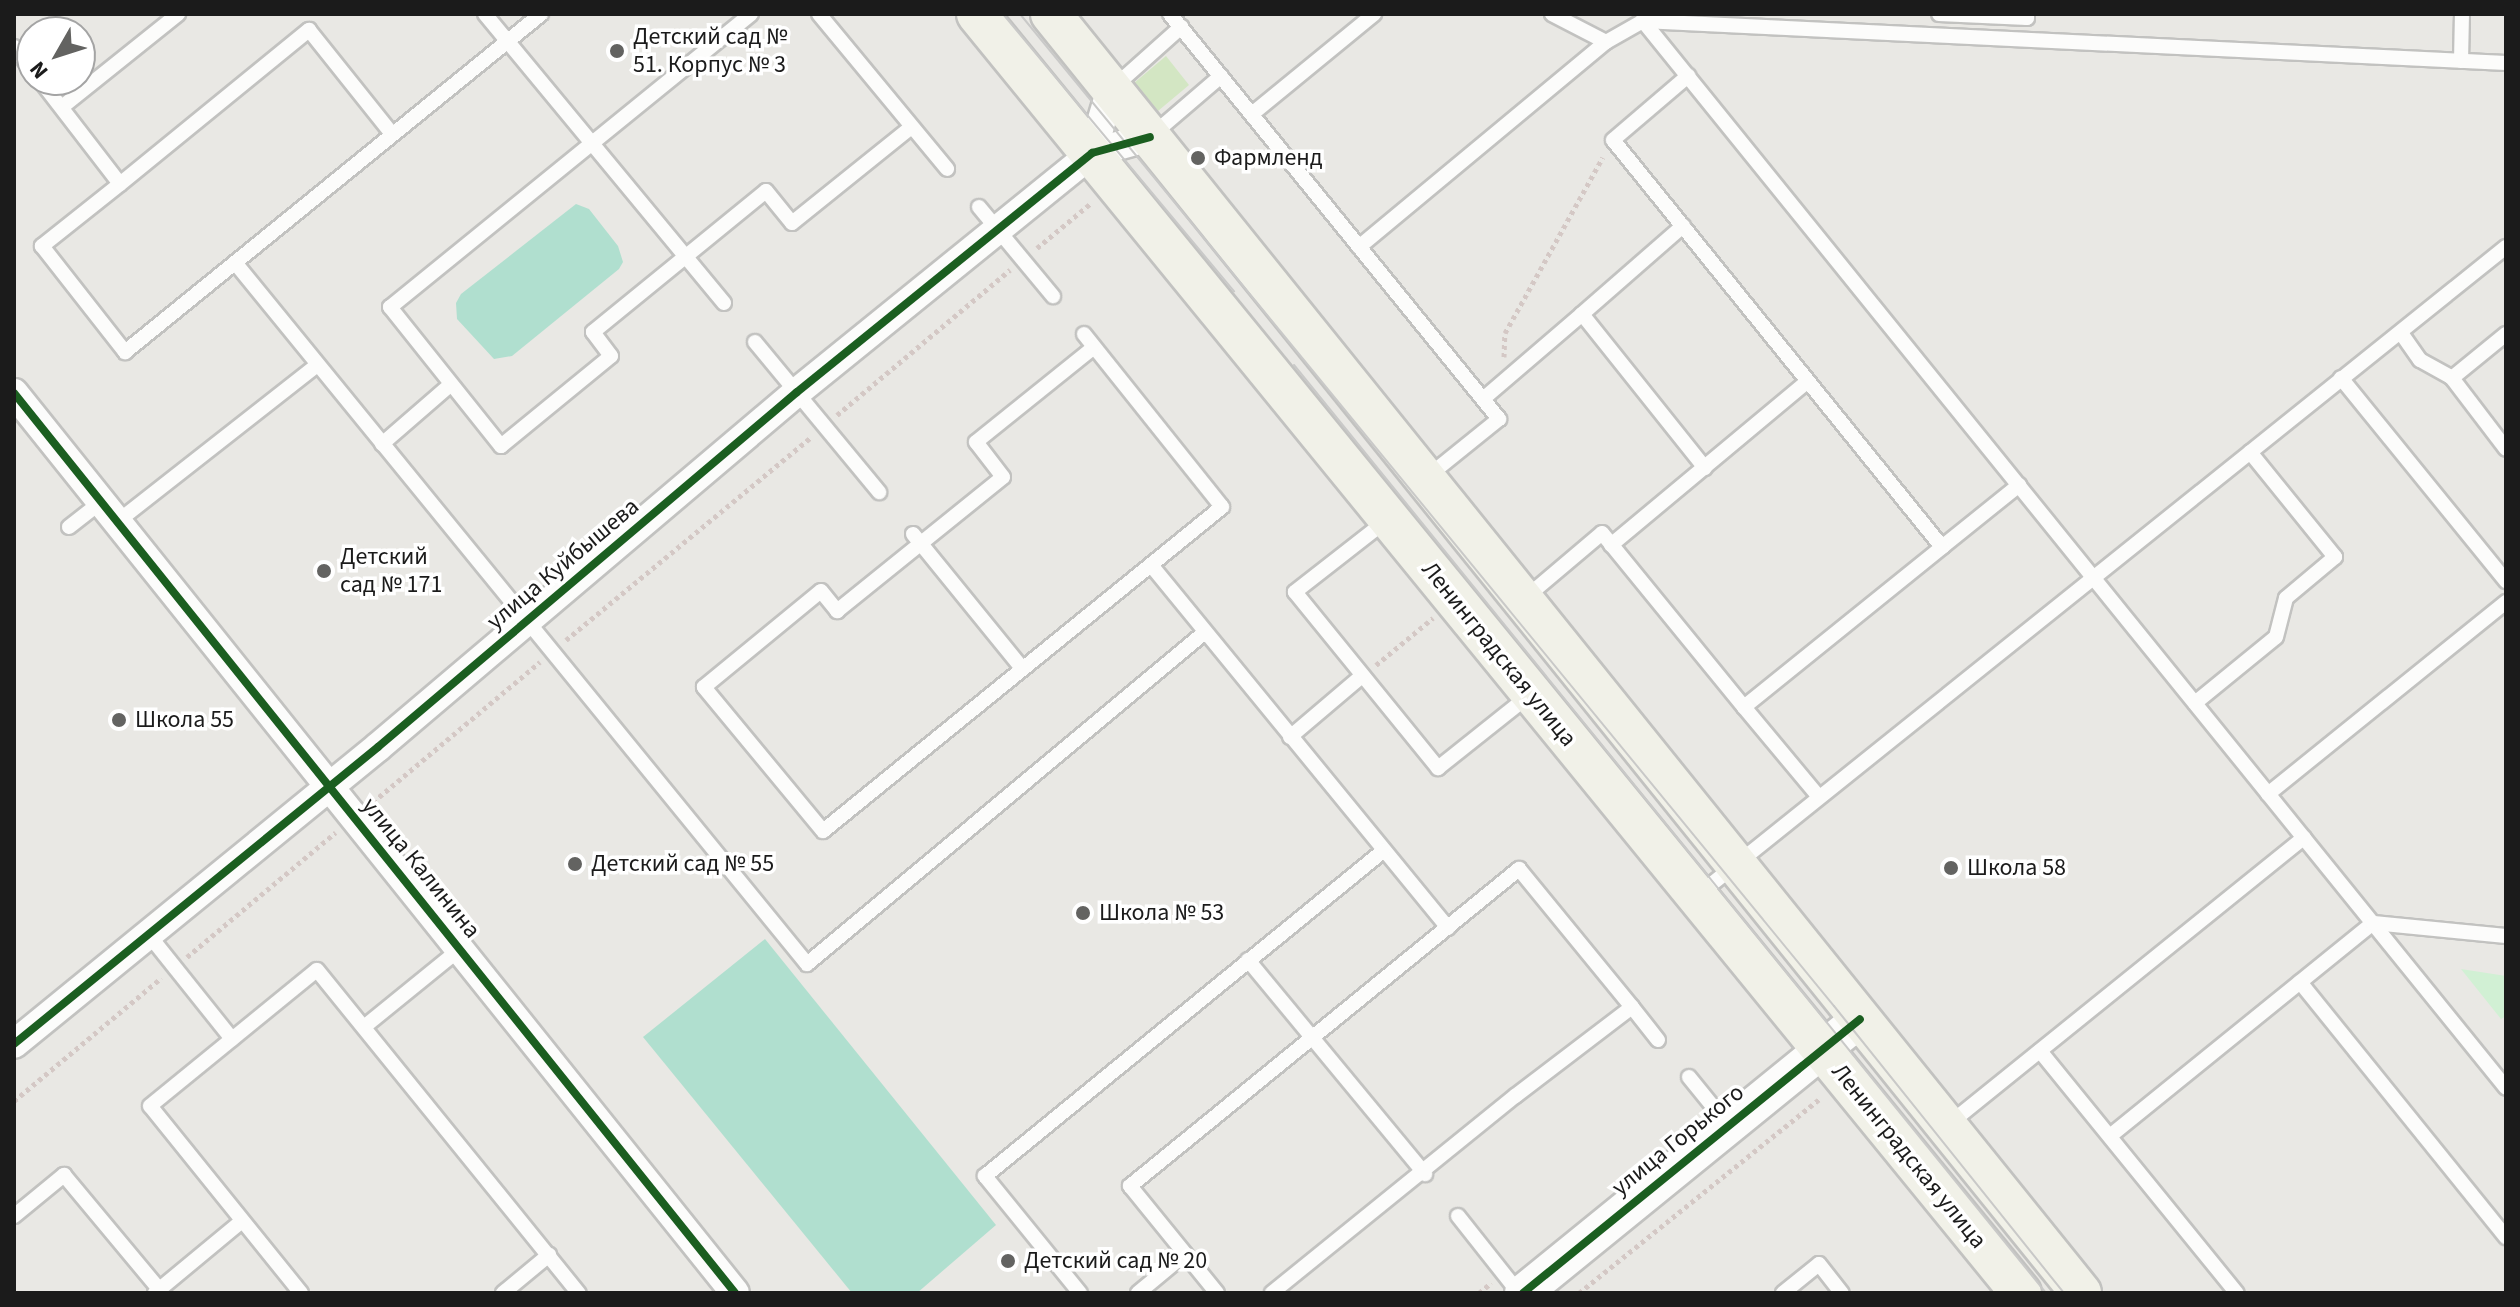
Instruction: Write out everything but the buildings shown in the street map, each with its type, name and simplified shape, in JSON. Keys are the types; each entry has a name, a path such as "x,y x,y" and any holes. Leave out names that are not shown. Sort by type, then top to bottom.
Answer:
{"main road":[{"name":"Ленинградская улица","path":"977,14 2021,1293"},
{"name":"Ленинградская улица","path":"1051,14 2081,1293"}],"street":[{"path":"1103,168 1111,89"},
{"name":"улица Куйбышева","path":"14,1044 528,621 797,392 996,231 1150,137"},
{"name":"улица Калинина","path":"14,393 735,1293"},
{"name":"улица Горького","path":"1521,1293 1860,1019"}],"lane":[{"path":"62,107 178,14"},
{"path":"485,14 724,303"},
{"path":"392,134 309,30 42,246 125,352 237,265 541,14"},
{"path":"751,14 390,307 501,446 611,356 593,332 766,191 792,223 910,128"},
{"path":"819,14 910,128 947,169"},
{"path":"1170,14 1499,419 1425,479"},
{"path":"1252,114 1374,14"},
{"path":"1552,14 1606,42"},
{"path":"1931,35 1937,14 2027,18 2027,14"},
{"path":"2461,61 2462,14"},
{"path":"1359,247 1606,42 1643,17 1931,35 2506,63"},
{"path":"1643,17 2506,1088"},
{"path":"1111,89 1181,27"},
{"path":"1150,137 1221,76"},
{"path":"1688,76 1613,140 1942,547"},
{"path":"53,96 120,184"},
{"path":"979,207 1021,262 1053,296"},
{"path":"1483,399 1683,226"},
{"path":"1697,896 2506,247"},
{"path":"237,265 807,964 1205,632"},
{"path":"1582,314 1705,468"},
{"path":"2401,333 2420,360 2452,378 2506,449"},
{"path":"1084,334 1222,507 823,831 704,687 821,591 837,611 917,539 1003,477 976,442 1093,348"},
{"path":"2452,378 2506,334"},
{"path":"755,342 879,492"},
{"path":"69,527 109,512 317,365"},
{"path":"2341,378 2506,581"},
{"path":"1611,545 1808,381"},
{"path":"382,444 450,385"},
{"path":"2195,703 2276,637 2286,598 2335,557 2250,452"},
{"path":"1744,707 2019,485"},
{"path":"1388,519 1295,592 1362,676 1438,768 1531,693"},
{"path":"1523,600 1602,533 1819,797"},
{"path":"917,539 1022,668"},
{"path":"1151,565 1448,928"},
{"path":"2268,794 2506,602"},
{"path":"1290,737 1362,676"},
{"path":"1946,1126 2304,838"},
{"path":"1080,1293 985,1176 1383,851"},
{"path":"1217,1293 1130,1186 1519,869 1658,1040"},
{"path":"2110,1136 2373,923 2506,936"},
{"path":"149,935 232,1039"},
{"path":"364,1027 460,949"},
{"path":"1248,960 1424,1172"},
{"path":"301,1293 150,1106 317,970 579,1293"},
{"path":"2300,982 2506,1237"},
{"path":"1272,1293 1632,1007"},
{"path":"2040,1051 2237,1293"},
{"path":"1689,1077 1728,1125"},
{"path":"14,1216 64,1175 157,1291 242,1221"},
{"path":"1458,1216 1521,1293"},
{"path":"1138,1293 1185,1254"},
{"path":"503,1293 549,1255"},
{"path":"1783,1293 1819,1264 1842,1293"}],"path":[{"path":"1502,382 1505,333 1613,140"},
{"path":"367,807 1021,262 1103,168"},
{"path":"1579,1293 1825,1094"}],"green space":[{"path":"1166,56 1189,85 1158,111 1134,83"},
{"path":"576,204 589,209 618,246 623,262 619,269 512,356 494,359 457,319 456,303 461,294"},
{"path":"765,939 996,1225 917,1293 852,1293 643,1037"},
{"path":"2461,969 2506,976 2506,1016 2501,1019"}],"tram line":[{"path":"1003,14 1234,291"},
{"path":"1020,14 1834,1006 2064,1293"},
{"path":"1294,365 2046,1293"}],"cycle path":[{"path":"14,1044 378,747 797,392 1092,153 1150,137"},
{"path":"14,393 735,1293"},
{"path":"1523,1293 1860,1019"}],"place":[{"name":"Детский сад № 51. Корпус № 3","path":"617,51"},
{"name":"Фармленд","path":"1198,158"},
{"name":"Детский сад № 171","path":"324,571"},
{"name":"Школа 55","path":"119,720"},
{"name":"Детский сад № 55","path":"575,864"},
{"name":"Школа 58","path":"1951,868"},
{"name":"Школа № 53","path":"1083,913"},
{"name":"Детский сад № 20","path":"1008,1261"}]}
